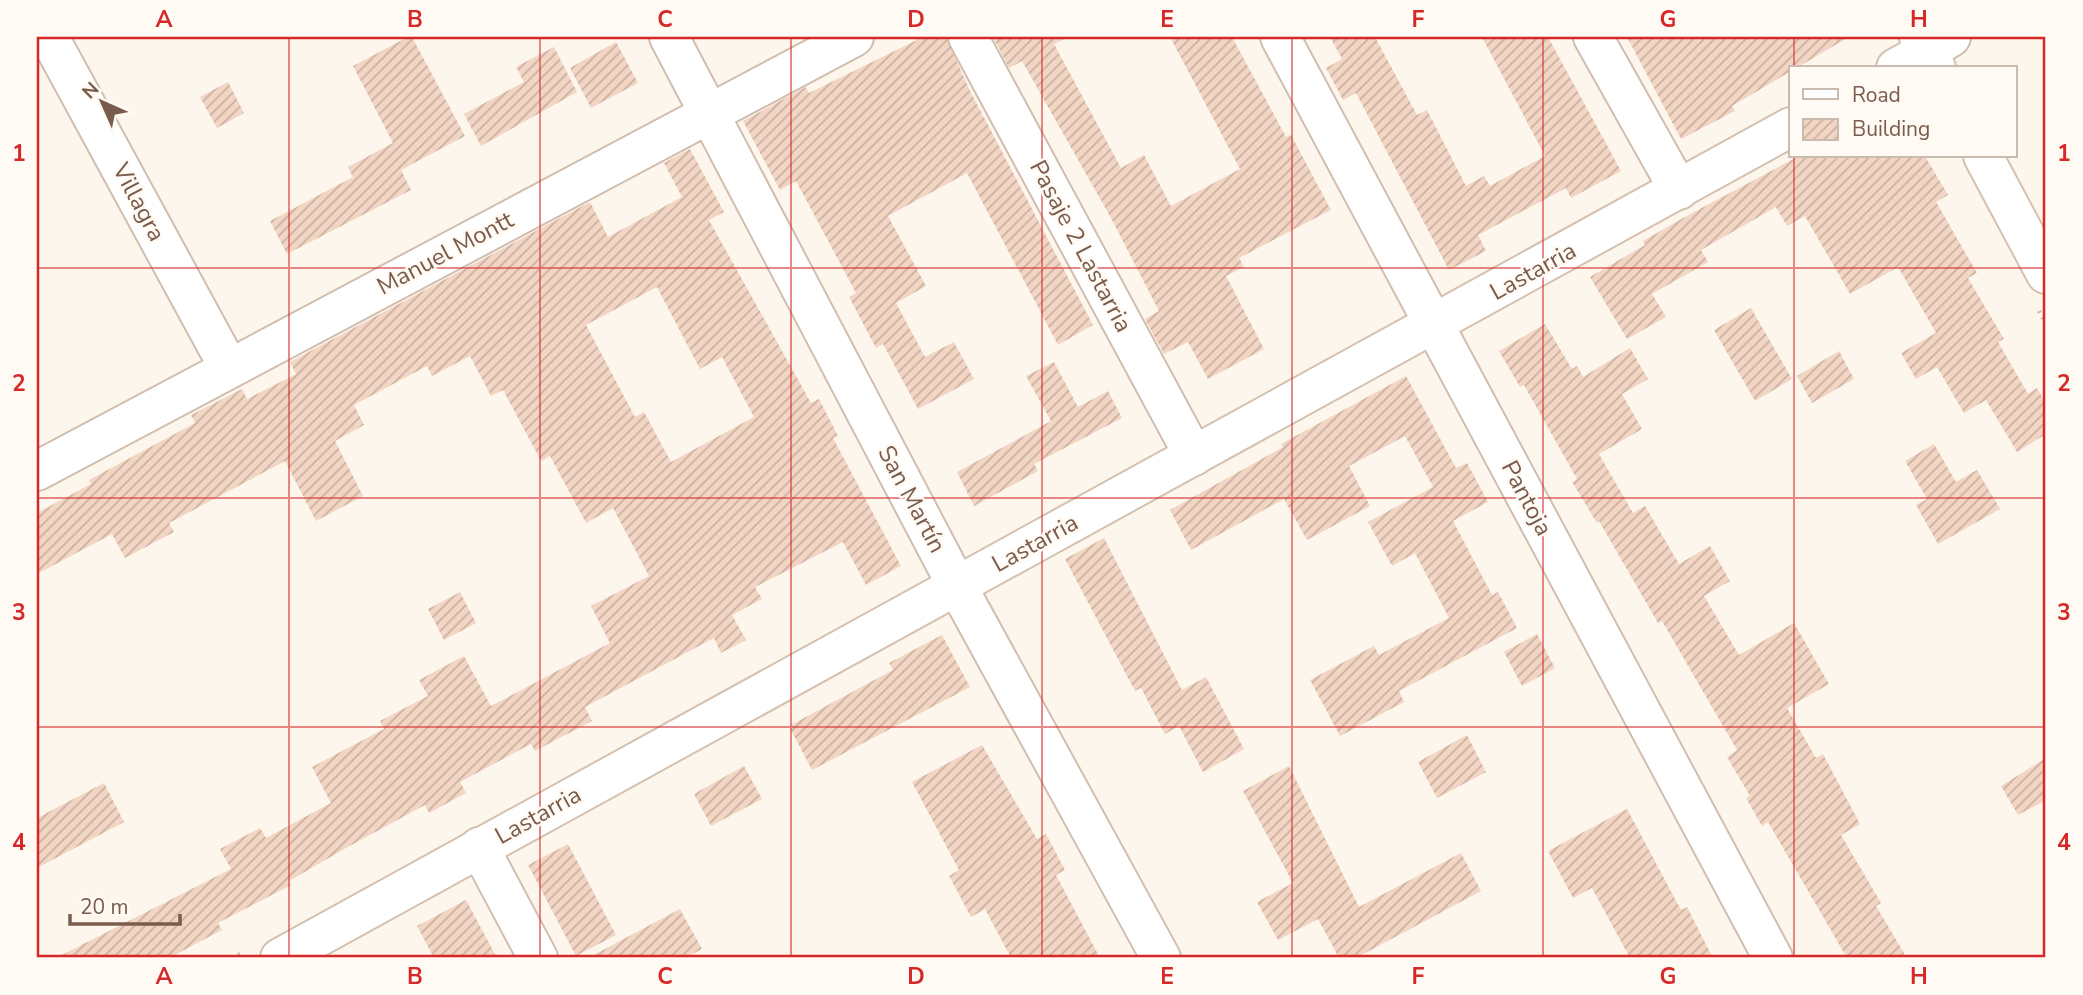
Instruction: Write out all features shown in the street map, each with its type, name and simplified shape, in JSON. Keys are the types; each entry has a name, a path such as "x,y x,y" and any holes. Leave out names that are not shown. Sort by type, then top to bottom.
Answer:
{"street":[{"name":"Villagra","path":"49,37 229,368"},
{"name":"San Martín","path":"669,37 957,586 1161,958"},
{"name":"Manuel Montt","path":"37,471 709,111 854,37"},
{"name":"Pasaje 2 Lastarria","path":"968,37 1194,456"},
{"name":"Pantoja","path":"1280,37 1773,958"},
{"path":"1594,37 1679,190"},
{"name":"Lastarria","path":"280,958 1789,128"},
{"path":"1984,158 2046,274"},
{"path":"479,847 538,958"}],"building":[{"path":"412,37 465,136 401,170 411,190 287,254 270,221 353,177 348,167 393,143 353,66"},
{"path":"923,37 946,37 969,89 1093,325 1058,345 967,173 888,216 926,286 896,303 925,357 954,342 974,379 918,409 883,344 876,348 849,297 856,293 796,181 780,190 743,121 806,87 809,93"},
{"path":"993,37 1068,37 1054,44 1121,168 1144,155 1171,206 1240,169 1170,37 1232,37 1286,137 1291,135 1331,210 1239,258 1244,267 1226,276 1264,349 1208,379 1188,342 1164,354 1145,319 1159,311 1111,218 1022,61 1009,68"},
{"path":"1330,37 1375,37 1417,115 1427,110 1466,186 1484,176 1490,186 1545,156 1482,37 1548,37 1621,171 1571,198 1566,188 1478,235 1486,251 1449,270 1356,93 1343,100 1326,68 1342,59"},
{"path":"1627,37 1849,37 1800,66 1789,66 1789,72 1732,106 1735,111 1681,139"},
{"path":"616,42 638,83 591,108 570,68"},
{"path":"554,47 577,92 481,146 464,114 524,82 516,67"},
{"path":"228,82 244,113 217,128 200,97"},
{"path":"690,149 724,212 709,220 811,403 819,399 838,436 833,438 901,566 866,585 843,542 755,587 762,599 732,615 746,640 721,653 714,638 585,707 592,721 535,751 531,744 460,782 466,793 429,813 425,805 346,848 289,881 291,885 218,923 222,930 169,958 56,958 231,869 220,849 260,828 266,838 331,803 312,767 384,729 380,721 428,696 419,680 464,656 491,706 610,643 591,606 649,576 613,508 586,523 550,456 541,461 503,390 491,396 470,356 432,376 427,366 354,405 364,425 335,441 363,496 316,521 285,461 169,523 174,532 125,558 112,534 37,574 37,513 91,484 89,480 195,423 191,415 242,389 247,399 296,374 290,362 590,202 608,237 682,197 664,163","holes":["657,287 700,369 722,357 754,417 671,462 644,412 635,417 586,325"]},
{"path":"1795,158 1926,158 1948,195 1936,202 1977,273 1968,278 2004,339 1998,342 2028,394 2037,388 2046,404 2046,434 2017,452 1986,400 1964,413 1937,367 1916,379 1901,353 1936,333 1898,267 1850,294 1805,216 1787,226 1776,207 1701,250 1708,262 1652,294 1666,317 1627,339 1590,277 1645,245 1643,241"},
{"path":"1751,308 1792,379 1755,401 1714,330"},
{"path":"1545,324 1572,369 1577,366 1583,377 1630,348 1648,379 1622,394 1642,429 1599,454 1633,513 1645,506 1679,564 1710,546 1730,581 1704,596 1739,655 1794,623 1829,684 1787,708 1816,758 1823,754 1860,824 1841,835 1881,903 1876,906 1907,958 1847,958 1768,822 1762,826 1746,798 1750,796 1727,757 1737,750 1662,621 1658,623 1599,521 1597,523 1572,482 1577,479 1524,385 1520,387 1499,351"},
{"path":"1839,351 1854,379 1812,403 1797,376"},
{"path":"1054,362 1078,407 1108,391 1122,418 1034,464 1038,471 974,506 957,472 1051,421 1026,376"},
{"path":"1406,376 1456,468 1467,463 1488,502 1453,521 1492,595 1498,592 1517,628 1399,691 1404,702 1340,736 1310,680 1374,646 1379,655 1449,618 1415,553 1392,566 1368,522 1433,487 1405,436 1349,466 1370,506 1307,540 1284,499 1191,550 1170,510 1283,447 1281,444"},
{"path":"1934,444 1956,482 1977,470 2000,509 1938,544 1916,505 1927,499 1905,461"},
{"path":"1104,538 1182,690 1206,677 1244,749 1203,772 1179,726 1165,734 1141,688 1135,691 1065,559"},
{"path":"460,592 476,623 444,640 428,609"},
{"path":"1537,634 1555,668 1522,686 1504,652"},
{"path":"942,635 970,687 812,770 789,726 893,670 889,663"},
{"path":"1467,735 1486,772 1437,798 1418,762"},
{"path":"982,745 1037,839 1046,834 1065,870 1056,875 1100,958 1011,958 985,909 971,917 949,876 959,870 912,782"},
{"path":"2046,758 2046,800 2018,815 2001,786"},
{"path":"744,766 762,799 711,826 694,794"},
{"path":"1289,766 1359,907 1461,853 1481,891 1356,958 1339,958 1318,919 1278,940 1257,902 1293,883 1243,791"},
{"path":"104,783 124,822 37,868 37,818"},
{"path":"1627,809 1681,910 1687,907 1713,958 1630,958 1592,888 1573,898 1548,851"},
{"path":"568,844 616,935 576,956 528,865"},
{"path":"466,900 497,958 434,958 417,926"},
{"path":"680,909 702,949 685,958 588,958"}]}
